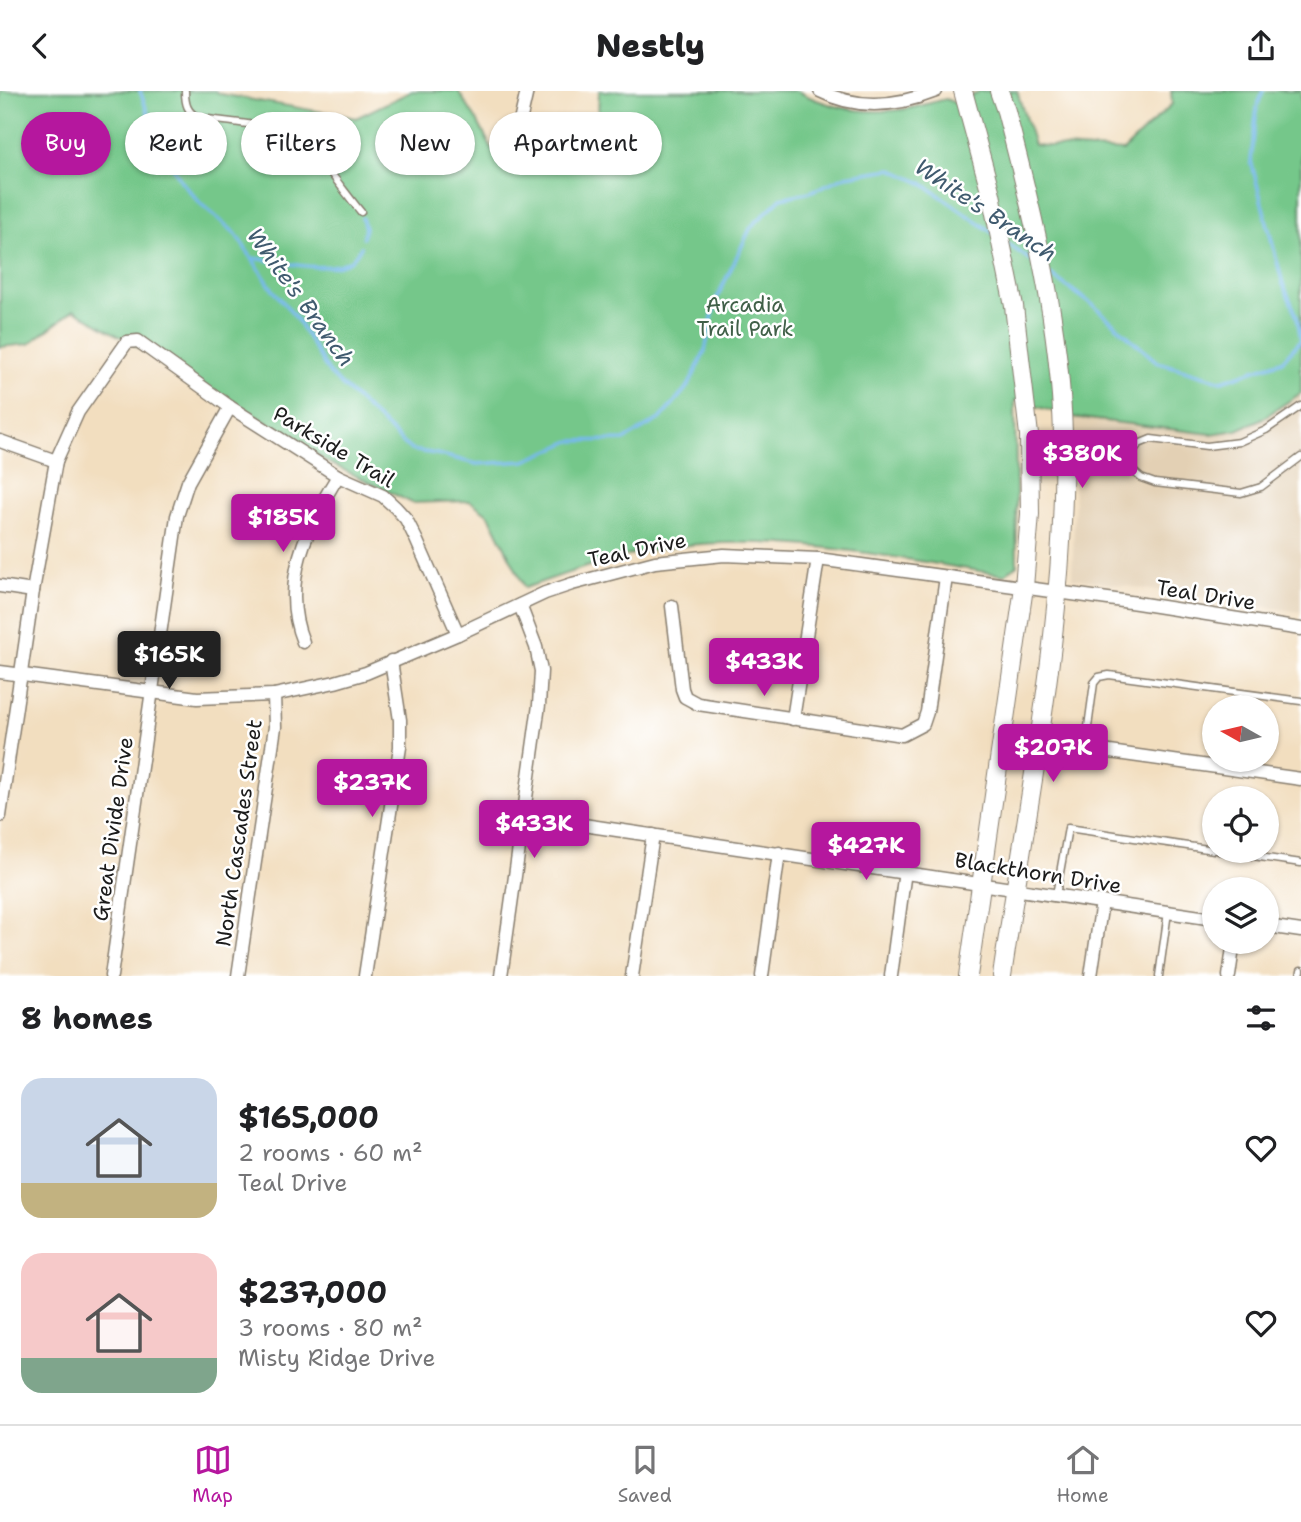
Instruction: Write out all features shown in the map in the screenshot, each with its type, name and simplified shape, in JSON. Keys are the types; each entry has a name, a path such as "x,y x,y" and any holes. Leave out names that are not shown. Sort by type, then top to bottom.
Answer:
{"main road":[{"path":"963,91 991,194 1014,306 1029,435 1030,514 1024,587 968,976"},
{"path":"999,91 1033,215 1048,294 1060,388 1063,489 1062,538 1038,742 1002,976"}],"street":[{"path":"522,112 527,91"},
{"path":"824,92 848,102 873,105 895,103 936,91"},
{"name":"Parkside Trail","path":"56,461 78,412 127,342 138,341 230,407 338,476 383,496 406,519 458,634"},
{"name":"Great Divide Drive","path":"111,976 177,516 181,498 230,407"},
{"path":"0,441 56,461 21,675 5,749 0,816"},
{"path":"303,642 296,626 293,600 302,545 315,513 338,476"},
{"name":"Teal Drive","path":"0,672 197,698 274,695 335,683 458,634 572,584 655,562 724,555 818,559 1301,629"},
{"path":"793,719 818,559"},
{"path":"672,606 685,697 698,704 902,735 923,724 928,712 946,577"},
{"path":"0,586 33,591"},
{"path":"501,976 539,705 541,671 536,647 520,605"},
{"path":"365,976 400,747 400,720 391,661"},
{"name":"North Cascades Street","path":"238,976 275,727 274,695"},
{"path":"1038,742 1301,779"},
{"name":"Blackthorn Drive","path":"523,816 779,852 1202,917"},
{"path":"632,976 653,835"},
{"path":"762,976 779,852"},
{"path":"891,976 905,871"},
{"path":"1091,976 1102,902"},
{"path":"1279,928 1301,931"},
{"path":"1229,976 1232,954"}],"lane":[{"path":"185,91 188,109 199,118 295,135 361,212"},
{"path":"1301,406 1266,430 1239,442 1208,446 1151,439 1139,444 1133,451 1131,460 1133,471 1141,478 1155,483 1241,493 1261,487 1301,457"},
{"path":"1085,749 1094,683 1099,677 1109,675 1301,701"},
{"path":"1056,895 1068,828 1202,848"},
{"path":"1279,860 1301,863"},
{"path":"1159,976 1168,912"},
{"path":"1300,976 1301,970"}],"shaded area":[{"path":"1301,393 1301,612 1072,578 1075,504 1072,417 1211,434 1237,430 1263,418"}],"green space":[{"name":"Arcadia Trail Park","path":"0,91 215,91 322,112 241,112 241,175 361,175 361,116 412,91 458,91 472,112 375,112 375,175 475,175 475,117 489,143 489,175 662,175 662,112 598,112 599,91 797,91 839,107 884,111 946,99 957,104 980,91 1017,91 1034,145 1123,151 1172,104 1171,91 1301,91 1301,393 1263,418 1237,430 1211,434 1072,417 1015,400 1017,565 1004,575 802,545 721,543 680,546 620,557 525,588 489,515 470,501 412,503 327,462 290,436 74,310 29,344 0,347"}],"waterway":[{"name":"White's Branch","path":"140,91 158,141 181,181 201,204 235,233 273,290 296,318 330,374 411,450 477,464 525,461 571,441 624,440 661,418 689,385 705,351 716,300 751,227 781,198 810,192 846,176 891,169 922,183 993,233"},
{"name":"White's Branch","path":"1051,275 1093,305 1157,362 1222,381 1282,361 1301,340 1297,316 1283,284 1251,161 1257,107 1263,91"},
{"path":"362,218 365,228 363,238"},
{"name":"White's Branch","path":"1008,244 1036,264"},
{"path":"252,258 303,266 330,266 351,260 361,247"}]}
